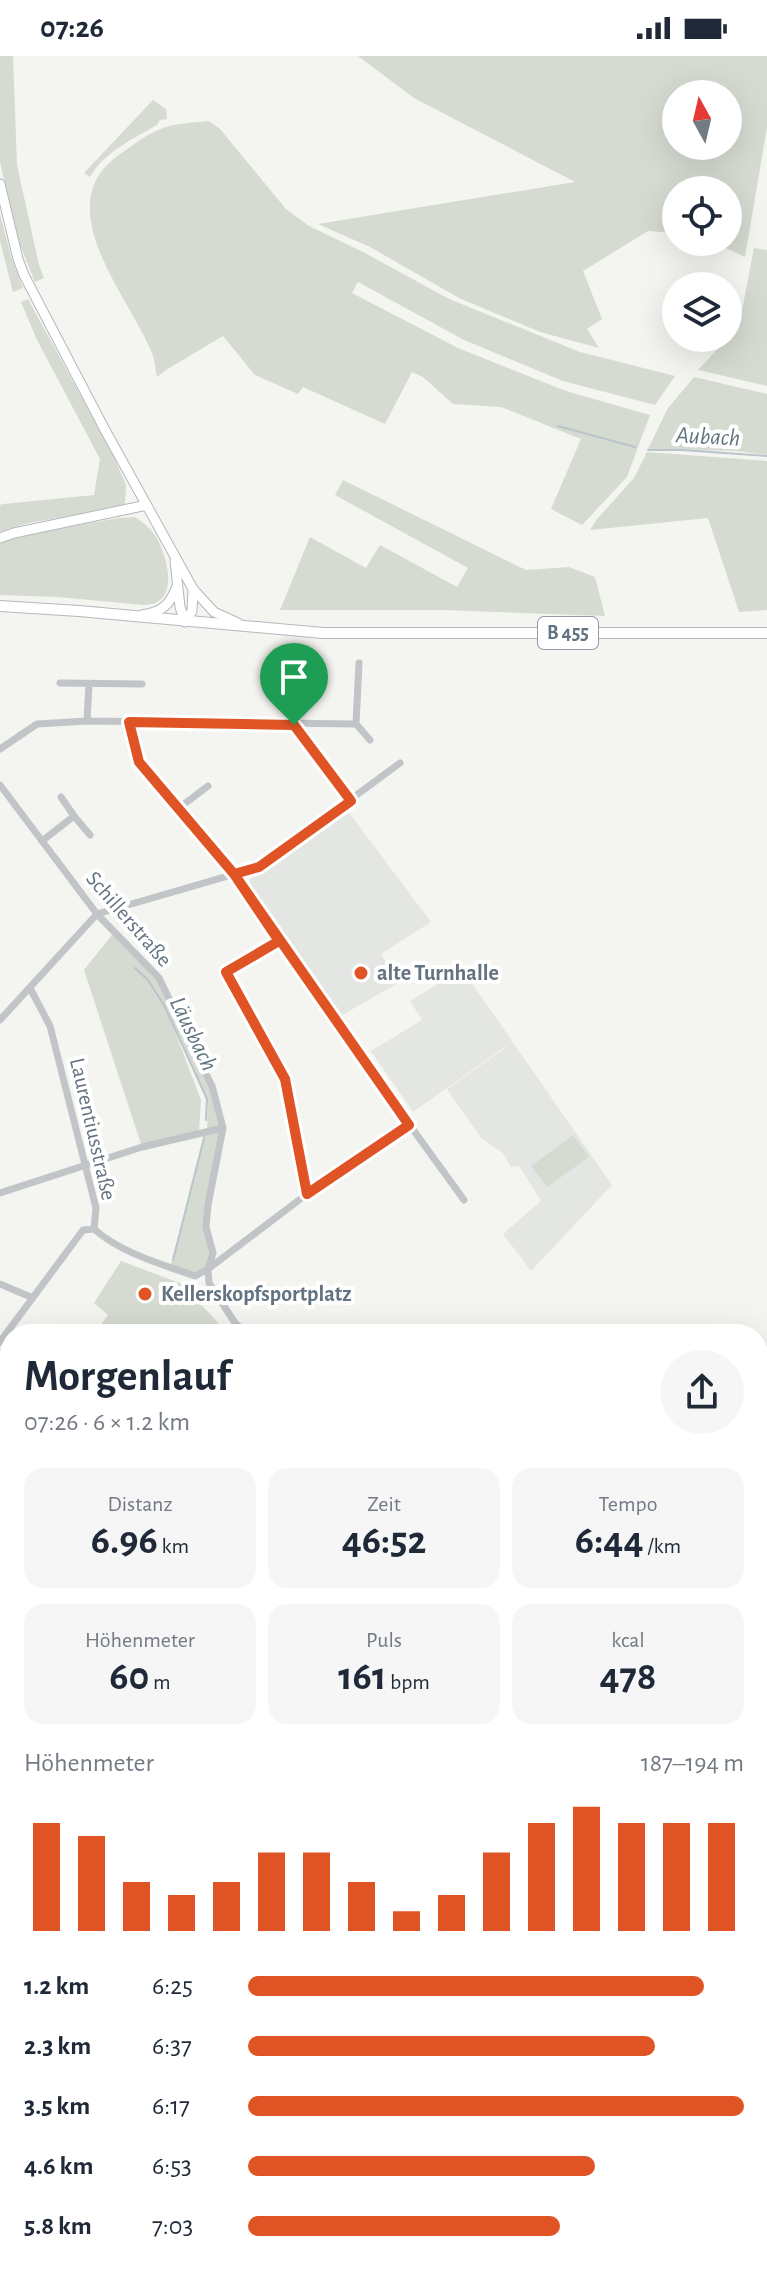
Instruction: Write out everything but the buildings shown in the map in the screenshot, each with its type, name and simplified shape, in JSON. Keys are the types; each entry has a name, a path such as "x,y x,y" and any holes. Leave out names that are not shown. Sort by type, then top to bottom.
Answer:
{"main road":[{"path":"0,184 18,259 31,291 171,550 193,589 214,612 249,627"},
{"path":"0,538 147,505"},
{"path":"171,550 185,622"},
{"path":"126,615 166,608 178,583"},
{"path":"185,622 192,611 193,589"},
{"name":"B 455","path":"0,606 323,633 767,633"}],"street":[{"path":"359,663 356,724 370,740"},
{"path":"60,683 142,684"},
{"path":"87,721 89,684"},
{"path":"0,749 37,724 87,721 356,724"},
{"path":"129,722 139,762 234,874 464,1200"},
{"path":"294,725 351,801"},
{"path":"0,1020 97,914 259,867 400,763"},
{"name":"Schillerstraße","path":"0,785 97,914 159,978 212,1086 223,1128 206,1227 213,1253 208,1269 209,1283 236,1324"},
{"path":"179,808 208,786"},
{"name":"Schillerstraße","path":"61,797 90,835"},
{"path":"42,841 74,816"},
{"path":"279,941 226,972 285,1079 307,1194"},
{"name":"Laurentiusstraße","path":"14,1324 83,1230 94,1229 96,1208 50,1026 30,988"},
{"path":"94,1229 145,1258 195,1276 307,1194 409,1125"},
{"path":"0,1193 142,1147 223,1128"},
{"path":"0,1284 33,1298"}],"shaded area":[{"path":"0,56 13,56 17,165 44,278 35,282 19,242 0,162"},
{"path":"358,56 767,56 767,127 745,257 742,256 742,176 662,176 662,232 648,231 583,271 602,319 587,329 599,348 540,332 459,298 370,247 318,224 575,182 414,98"},
{"path":"153,100 166,109 167,119 160,120 157,125 111,153 90,177 84,173"},
{"path":"209,121 220,129 286,209 309,226 449,299 580,352 675,376 655,405 563,381 464,340 358,282 352,293 458,348 566,391 650,415 627,477 582,525 551,509 581,439 501,407 453,404 423,377 412,372 385,424 303,387 298,394 255,375 223,336 157,377 152,353 99,250 91,222 91,197 101,173 142,139 167,127"},
{"path":"0,214 23,288 13,292 0,241"},
{"path":"754,248 767,250 767,386 698,370 715,352 742,352 742,310"},
{"path":"28,299 113,455 126,485 125,504 0,532 0,505 94,495 100,459 37,340 21,302"},
{"path":"694,377 767,394 767,455 736,451 648,449 668,408"},
{"path":"647,452 767,461 767,610 739,612 708,518 590,530 634,478"},
{"path":"343,480 526,570 569,567 595,577 605,616 444,610 280,610 310,537 366,568 380,545 457,587 468,568 335,495"},
{"path":"135,517 154,534 168,571 167,591 154,603 143,605 0,595 0,543 32,533"},
{"path":"347,810 431,922 381,954 398,983 337,1018 249,886 250,879"},
{"path":"115,931 159,978 212,1086 223,1128 206,1227 213,1253 208,1269 195,1276 170,1267 207,1129 208,1100 171,1021 201,1100 199,1132 142,1147 84,970"},
{"path":"462,969 612,1185 531,1271 503,1234 541,1201 519,1166 511,1167 503,1153 481,1138 447,1089 508,1046 413,1112 371,1051 422,1020 410,1001"},
{"path":"573,1135 589,1157 547,1187 531,1166"},
{"name":"Kellerskopfsportplatz","path":"121,1261 182,1284 219,1324 101,1324 108,1315 94,1303"}],"waterway":[{"name":"Aubach","path":"558,426 635,447"},
{"name":"Aubach","path":"648,450 767,456"},
{"name":"Läusbach","path":"135,968 148,980 164,1005 207,1099 206,1120"},
{"name":"Läusbach","path":"173,1260 205,1134"}],"place":[{"name":"alte Turnhalle","path":"361,973"},
{"name":"Kellerskopfsportplatz","path":"145,1294"}],"route":[{"path":"294,725 129,722 139,762 234,874 409,1125 307,1194 285,1079 226,972 279,941 234,874 259,867 351,801 294,725"}]}
